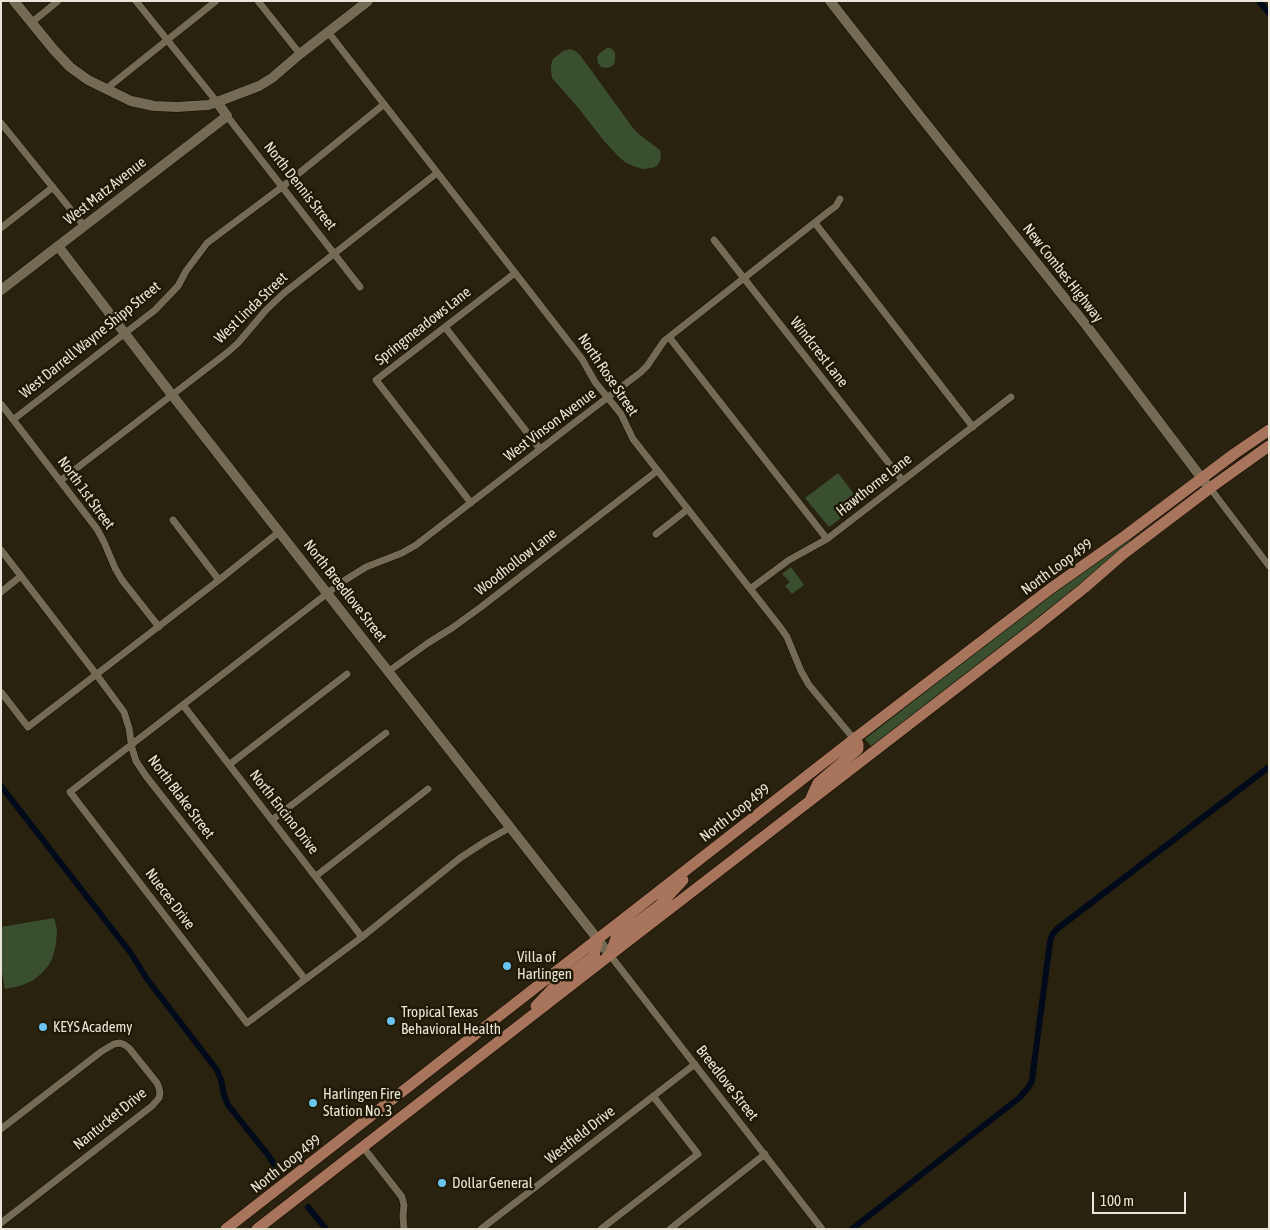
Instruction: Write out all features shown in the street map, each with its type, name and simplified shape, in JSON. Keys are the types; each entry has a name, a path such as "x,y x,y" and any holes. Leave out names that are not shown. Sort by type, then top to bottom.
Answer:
{"main road":[{"name":"North Loop 499","path":"226,1229 1050,589 1269,430"},
{"name":"North Loop 499","path":"257,1229 1034,628 1123,554 1269,446"},
{"path":"811,800 818,783 858,749 858,744 854,740"},
{"path":"610,955 616,938 658,906 698,861"},
{"path":"515,1029 555,986 594,956 598,939"},
{"path":"351,1132 363,1147"}],"street":[{"path":"14,1 54,50 88,80 131,101 154,106 187,107 208,105 259,86 272,78 368,1"},
{"path":"31,23 58,1"},
{"path":"136,1 217,102"},
{"path":"106,89 216,1"},
{"path":"258,1 300,54"},
{"name":"New Combes Highway","path":"830,1 1086,325 1269,566"},
{"name":"North Rose Street","path":"328,32 582,359 595,382 621,414 633,439 787,637 809,685 854,740"},
{"name":"North Dennis Street","path":"217,102 360,287"},
{"name":"West Darrell Wayne Shipp Street","path":"14,419 155,310 178,286 186,271 207,243 282,187 384,105"},
{"name":"West Matz Avenue","path":"1,290 226,116"},
{"path":"1,123 84,226"},
{"name":"West Linda Street","path":"60,481 238,343 275,301 437,173"},
{"path":"1,228 53,187"},
{"name":"West Vinson Avenue","path":"70,792 360,570 402,553 416,545 641,372 648,366 664,341 836,206 840,198"},
{"path":"815,222 973,427"},
{"name":"Windcrest Lane","path":"714,240 902,480"},
{"name":"North Breedlove Street","path":"58,246 172,395 610,955"},
{"name":"Springmeadows Lane","path":"471,503 376,380 515,273"},
{"path":"445,327 540,449"},
{"path":"669,337 828,538"},
{"name":"Hawthorne Lane","path":"750,589 789,560 828,538 1011,397"},
{"name":"North 1st Street","path":"1,404 97,529 114,568 158,627"},
{"name":"Woodhollow Lane","path":"389,671 452,628 657,471"},
{"path":"656,534 688,509"},
{"path":"173,520 219,580"},
{"path":"1,692 28,727 279,532"},
{"name":"North Blake Street","path":"1,550 124,712 136,762 304,979"},
{"path":"1,592 21,576"},
{"path":"230,764 347,674"},
{"name":"North Encino Drive","path":"184,705 362,936"},
{"path":"272,820 386,733"},
{"path":"316,876 428,789"},
{"name":"Nueces Drive","path":"70,792 247,1023 304,979"},
{"path":"304,979 362,936 460,858 511,827"},
{"name":"Breedlove Street","path":"610,955 822,1229"},
{"name":"Nantucket Drive","path":"1,1129 102,1051 114,1044 125,1044 130,1048 160,1088 159,1098 152,1106 1,1223"},
{"name":"Westfield Drive","path":"481,1229 695,1064"},
{"path":"601,1229 698,1154 653,1096"},
{"path":"363,1147 402,1198 404,1205 404,1229"},
{"path":"670,1229 765,1154"}],"green space":[{"path":"607,48 610,48 615,53 615,60 611,67 606,68 601,67 597,57"},
{"path":"569,49 574,50 580,55 633,128 660,150 660,161 657,166 643,169 626,163 604,141 552,78 551,65 553,59"},
{"path":"838,473 861,503 829,527 805,498"},
{"path":"1128,539 1130,540 1125,546 1078,586 872,747 865,739 1038,604"},
{"path":"791,567 804,585 792,594 785,586 790,582 782,574"},
{"path":"54,918 57,929 56,945 48,966 32,981 5,989 1,967 1,927"}],"waterway":[{"path":"1259,1 1269,13"},
{"path":"852,1229 1019,1098 1028,1088 1032,1081 1050,942 1052,935 1057,929 1269,767"},
{"path":"1,786 130,952 147,979 217,1070 228,1105 276,1167"},
{"path":"308,1207 326,1229"}],"place":[{"name":"Villa of Harlingen","path":"507,966"},
{"name":"Tropical Texas Behavioral Health","path":"391,1021"},
{"name":"KEYS Academy","path":"43,1027"},
{"name":"Harlingen Fire Station No. 3","path":"313,1103"},
{"name":"Dollar General","path":"442,1183"}]}
